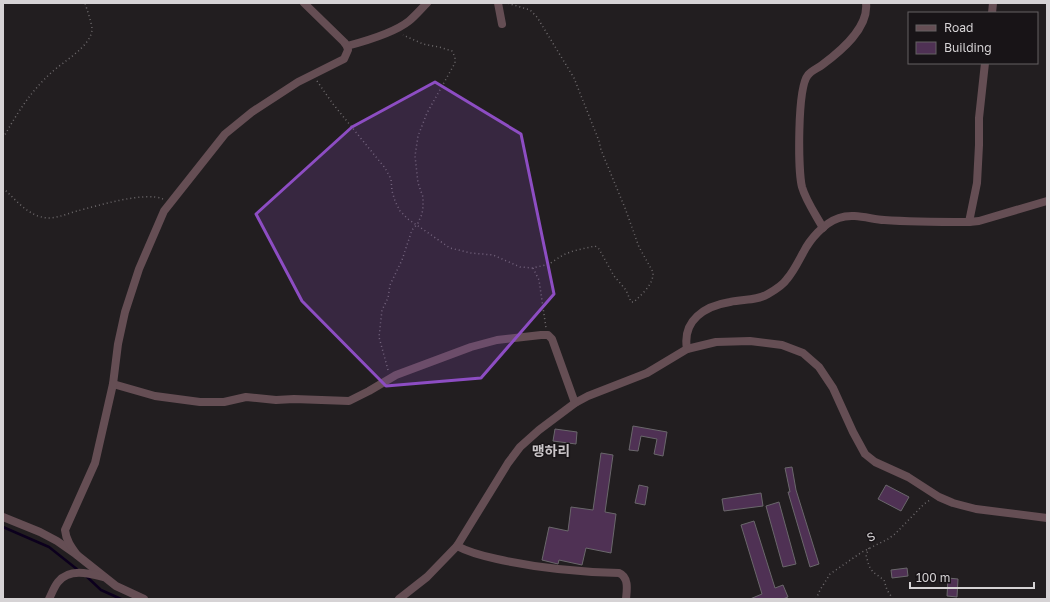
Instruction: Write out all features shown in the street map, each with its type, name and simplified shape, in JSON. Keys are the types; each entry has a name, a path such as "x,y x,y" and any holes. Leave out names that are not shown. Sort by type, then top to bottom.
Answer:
{"street":[{"path":"77,555 69,543 65,530 95,463 113,384 121,330 130,294 158,222 169,203 218,142 234,125 298,82 344,59 347,54 347,46 304,3"},
{"path":"347,46 368,40 408,22 427,3"},
{"path":"498,3 502,24"},
{"path":"823,228 805,194 800,176 800,110 803,87 808,76 841,49 862,27 867,10 866,3"},
{"path":"969,222 977,183 980,145 980,118 985,64"},
{"path":"687,349 686,342 688,332 693,320 698,315 717,305 731,301 754,300 770,293 787,280 810,241 831,222 846,216 883,220 969,222 979,221 1047,201"},
{"path":"113,384 155,396 200,402 224,402 246,397 276,400 349,401 390,378 426,363 497,340 548,335 552,339 575,403"},
{"path":"399,599 428,577 457,546 512,456 534,434 575,403 605,388 647,373 687,349 698,345 716,342 750,340 782,345 803,353 819,367 833,388 865,454 875,462 908,477 953,503 976,509 1047,518"},
{"path":"3,517 57,541 116,586 144,599"},
{"path":"457,546 468,552 512,562 562,569 619,573 624,577 627,584 626,599"},
{"path":"49,599 59,580 69,574 83,573 107,578"}],"path":[{"path":"3,138 27,98 36,87 80,50 85,43 92,30 85,3"},
{"path":"312,74 333,104 385,168 391,179 395,201 400,211 408,219 450,248 471,253 493,255 520,266 533,268 549,264 563,255 573,251 594,246 599,248 614,276 626,290 631,302 634,302 641,296 651,282 654,276 653,272 637,241 574,78 537,16 530,10 506,3"},
{"path":"390,378 379,337 382,310 388,298 390,284 402,260 412,230 422,214 424,197 418,183 415,156 418,136 427,113 455,63 452,51 423,44 400,34 396,28"},
{"path":"3,188 25,209 36,216 50,219 116,202 145,197 158,197 169,203"},
{"path":"533,268 539,280 548,335"},
{"name":"S","path":"816,599 822,585 830,574 869,547 888,539 924,504 939,496"},
{"path":"869,547 866,555 869,566 873,572 884,580 887,590 893,599"}],"highlighted area":[{"path":"435,82 521,134 554,294 481,378 386,386 302,301 256,214 352,127"}],"building":[{"path":"633,426 667,432 663,456 654,454 657,439 641,436 638,451 629,450"},
{"path":"555,429 577,432 576,444 553,441"},
{"path":"601,453 613,455 605,512 616,514 611,553 586,548 582,565 559,560 558,564 542,560 549,527 568,531 571,507 593,510"},
{"path":"792,467 796,490 819,564 810,567 788,492 790,492 785,468"},
{"path":"639,485 648,487 645,505 635,503"},
{"path":"886,485 909,497 901,511 878,499"},
{"path":"761,493 763,506 724,511 722,499"},
{"path":"779,502 796,564 783,567 766,506"},
{"path":"754,521 775,588 783,585 788,597 783,599 750,599 762,594 741,525"},
{"path":"907,568 908,576 892,578 891,570"},
{"path":"948,578 958,579 957,597 947,596"}],"waterway":[{"path":"3,527 49,547 78,570"},
{"path":"85,575 101,590 121,599"}],"district":[{"name":"맹하리","path":"551,451"}]}
